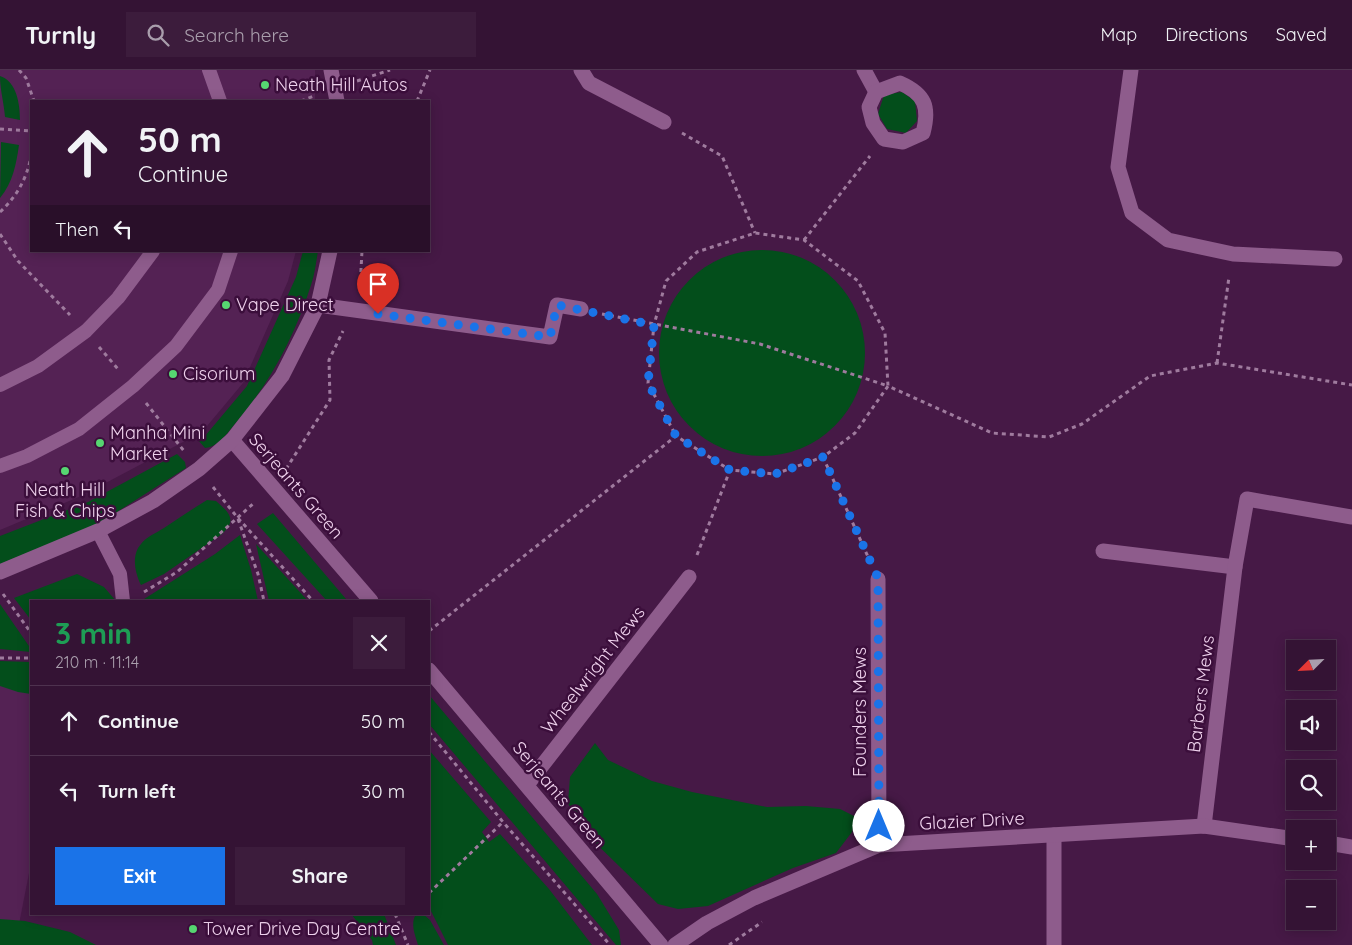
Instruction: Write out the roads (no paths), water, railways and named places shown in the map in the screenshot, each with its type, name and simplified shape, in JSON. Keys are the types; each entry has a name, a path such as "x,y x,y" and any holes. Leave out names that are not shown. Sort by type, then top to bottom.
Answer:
{"street":[{"path":"331,70 337,100"},
{"path":"581,70 589,83 664,122"},
{"path":"864,70 876,92"},
{"path":"1131,70 1118,167 1132,213 1168,240 1233,254 1335,259"},
{"path":"900,83 913,89 924,101 927,118 923,133 903,142 884,139 873,123 869,107 876,92 900,83"},
{"path":"0,572 98,531 152,501 198,469 232,440 282,376 318,305 330,252"},
{"path":"318,305 550,337 557,305 581,309"},
{"name":"Serjeants Green","path":"232,440 370,600"},
{"name":"Barbers Mews","path":"1204,826 1235,567 1247,499 1352,517"},
{"path":"1103,551 1235,567"},
{"name":"Wheelwright Mews","path":"527,785 689,578"},
{"name":"Founders Mews","path":"878,578 879,845"},
{"name":"Serjeants Green","path":"430,671 661,945"},
{"name":"Glazier Drive","path":"674,945 707,923 754,898 879,845 1204,826 1286,838"},
{"path":"1054,835 1054,945"},
{"path":"1336,844 1352,847"}],"lane":[{"path":"209,70 220,100"},
{"path":"0,385 38,366 86,331 118,298 152,252"},
{"path":"0,466 27,456 79,429 133,386 176,346 218,290 231,252"},
{"path":"98,531 120,574 130,599"}],"place":[{"name":"Neath Hill Autos","path":"265,85"},
{"name":"Vape Direct","path":"226,305"},
{"name":"Cisorium","path":"173,374"},
{"name":"Manha Mini Market","path":"100,443"},
{"name":"Neath Hill Fish & Chips","path":"65,471"},
{"name":"Tower Drive Day Centre","path":"193,929"}]}
